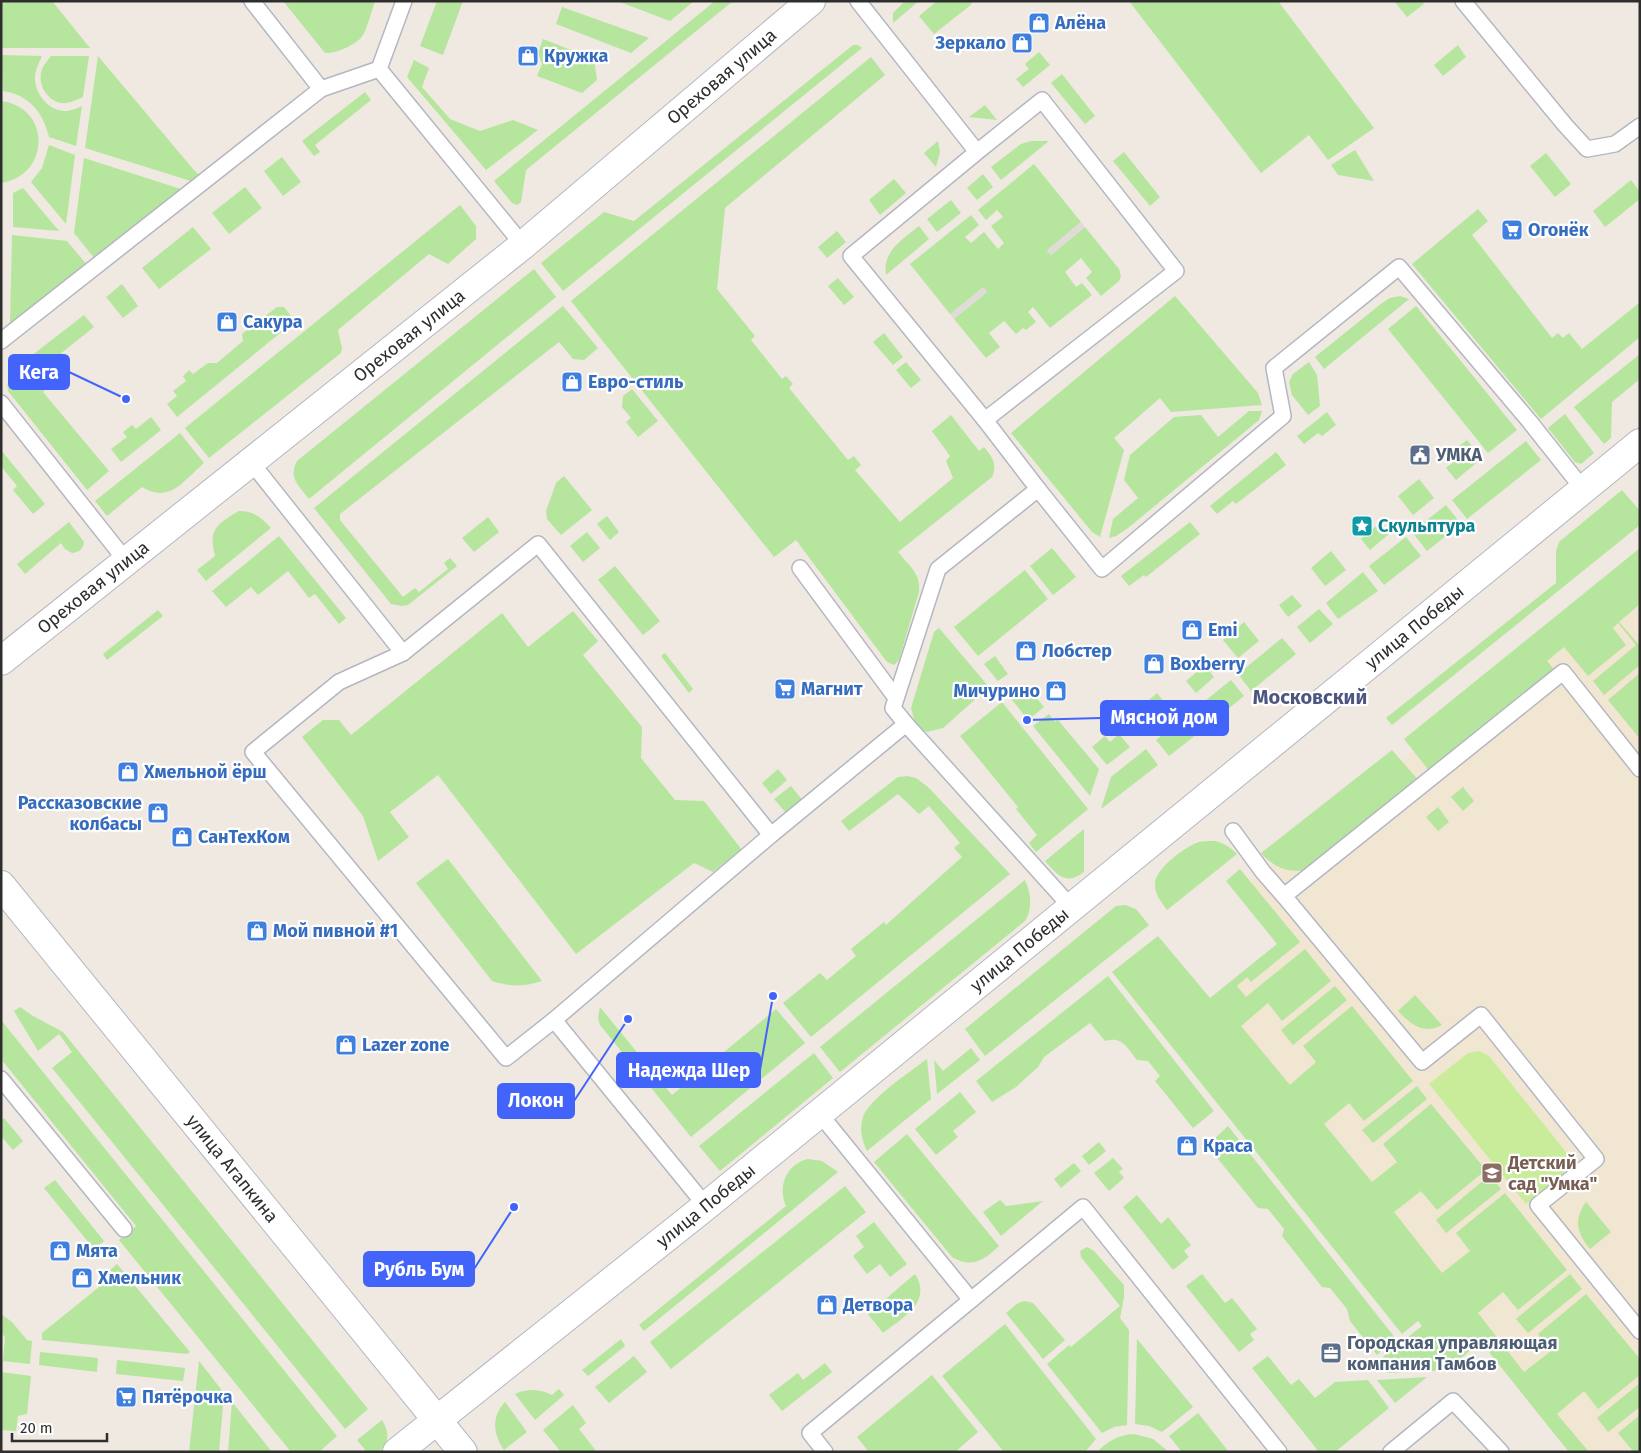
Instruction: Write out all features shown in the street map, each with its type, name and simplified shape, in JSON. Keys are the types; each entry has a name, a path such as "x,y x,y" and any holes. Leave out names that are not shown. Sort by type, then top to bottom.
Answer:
{"street":[{"name":"Ореховая улица","path":"1,661 523,244 811,1"},
{"name":"улица Победы","path":"397,1452 706,1206 1640,443"},
{"name":"улица Агапкина","path":"1,885 463,1452"}],"lane":[{"path":"252,1 321,89"},
{"path":"379,69 404,1"},
{"path":"858,1 976,152"},
{"path":"1463,1 1587,149 1615,144 1640,126"},
{"path":"1,341 321,89 379,69"},
{"path":"379,69 523,244"},
{"path":"985,420 1176,271 1042,100 851,256 985,420 1102,569 1284,416 1274,368 1398,267 1530,422 1583,489"},
{"path":"1,403 127,562"},
{"path":"251,462 403,653"},
{"path":"1038,489 938,569 893,708 1072,908"},
{"path":"771,835 538,544 403,653 339,682 252,752 506,1058 554,1020 771,835 906,724"},
{"path":"800,568 896,698"},
{"path":"1284,896 1563,672 1640,769"},
{"path":"1233,831 1263,872 1422,1062 1481,1015 1596,1158 1538,1205 1640,1331"},
{"path":"554,1020 706,1206"},
{"path":"1,1079 124,1229"},
{"path":"819,1113 971,1300"},
{"path":"825,1452 810,1433 1083,1207 1279,1452"},
{"path":"1391,1452 1453,1401 1501,1452"}],"shaded area":[{"path":"1081,222 1085,227 1051,255 1047,250"},
{"path":"983,287 987,292 954,319 950,314"},
{"name":"Детский сад \"Умка\"","path":"1640,593 1640,1452 1569,1452 1209,1005 1281,943 1239,892 1414,751"}],"green space":[{"path":"1,1 52,1 90,48 1,48"},
{"path":"283,1 375,1 361,38 344,49 325,53"},
{"path":"437,1 463,1 443,55 420,46"},
{"path":"617,1 694,1 670,21"},
{"path":"715,1 733,1 526,170 521,202 517,205 512,203 494,181"},
{"path":"905,1 919,1 893,23 893,13"},
{"path":"937,1 970,1 972,4 934,34 919,16"},
{"path":"1129,1 1278,1 1374,128 1328,160 1309,135 1261,173"},
{"path":"1394,1 1422,1 1424,4 1407,17"},
{"path":"562,7 649,38 631,53 556,24"},
{"path":"543,39 594,59 597,80 582,93 537,76 542,64 538,53"},
{"path":"853,45 858,45 862,48 563,291 541,263 604,212 634,221"},
{"path":"1458,45 1466,57 1443,76 1434,65"},
{"path":"1039,52 1050,65 1023,87 1016,79 1029,69 1025,64"},
{"path":"1,55 42,56 36,69 35,78 38,90 45,101 61,111 69,111 82,106 76,146 49,137 43,120 34,106 20,96 3,91"},
{"path":"51,56 89,56 83,97 61,103 47,95 42,85 41,74 43,67"},
{"path":"98,56 201,177 194,182 85,148"},
{"path":"871,57 885,75 725,208 717,289 755,336 751,340 782,379 786,376 793,384 789,388 848,460 854,456 861,465 855,470 900,522 953,478 946,461 950,456 932,431 951,415 979,451 984,447 993,461 994,472 992,477 898,552 916,575 919,592 899,660 894,665 887,662 796,540 774,557 571,301"},
{"path":"414,60 429,68 422,87 450,119 480,131 513,120 538,130 486,170 407,77"},
{"path":"1062,74 1095,116 1085,124 1051,83"},
{"path":"365,92 371,100 315,145 320,152 314,156 302,141"},
{"path":"1,101 17,106 29,115 36,127 38,141 36,155 29,168 17,177 1,183"},
{"path":"985,105 997,120 969,117"},
{"path":"938,141 940,152 936,167 924,153"},
{"path":"1031,141 1049,141 1001,180 991,167 1021,144"},
{"path":"49,145 75,155 66,224 31,182 42,168"},
{"path":"1355,150 1374,181 1338,175 1331,165"},
{"path":"1124,152 1160,197 1150,206 1113,161"},
{"path":"1546,153 1571,184 1555,197 1530,166"},
{"path":"282,157 301,182 283,196 264,171"},
{"path":"84,158 184,190 95,259 74,233"},
{"path":"1034,164 1081,222 1047,251 1051,255 1085,227 1119,269 1121,276 1119,281 1101,296 1086,278 1092,272 1081,258 1065,272 1076,287 1082,283 1092,295 1050,328 1033,307 1028,312 1036,322 1026,330 1023,328 1016,334 1004,321 989,333 1000,347 986,358 954,319 987,292 984,288 950,314 910,264 971,215 979,225 965,237 971,243 984,232 998,249 1004,243 991,226 1003,217 997,210 986,220 978,210"},
{"path":"983,174 993,187 977,200 967,188"},
{"path":"894,179 906,193 880,215 869,200"},
{"path":"1631,180 1640,192 1640,199 1605,227 1593,211"},
{"path":"245,187 262,208 229,234 212,213"},
{"path":"23,188 59,231 13,227 13,193"},
{"path":"951,200 961,213 937,232 927,219"},
{"path":"460,205 476,226 476,239 448,264 429,254 338,330 342,348 341,353 209,458 185,428"},
{"path":"1478,209 1488,221 1472,235 1552,338 1558,333 1563,338 1569,333 1582,349 1640,304 1640,337 1541,419 1412,264"},
{"path":"919,226 929,239 886,275 887,259 890,252 900,241"},
{"path":"193,227 211,249 159,289 142,268"},
{"path":"837,231 846,242 827,258 818,247"},
{"path":"12,235 67,241 87,265 10,324"},
{"path":"534,269 556,297 309,499 298,486 294,477 297,461"},
{"path":"838,278 854,297 844,305 828,286"},
{"path":"122,284 138,306 123,318 106,297"},
{"path":"1175,296 1258,393 1262,405 1171,412 1160,398 1114,438 1124,450 1100,537 1092,532 1011,433"},
{"path":"1400,296 1409,299 1324,369 1315,357 1382,303 1390,298"},
{"path":"563,306 598,348 584,360 573,359 559,342 340,514 340,520 403,597 415,588 419,592 448,569 444,563 450,558 457,566 408,605 391,604 314,508"},
{"path":"1416,306 1517,430 1488,453 1388,329"},
{"path":"277,307 284,307 295,321 177,417 167,404 177,396 173,391 186,381 183,376 189,370 193,374 208,363 217,363 243,341 242,334"},
{"path":"84,315 94,327 35,374 46,388 43,392 109,471 87,490 8,391 9,378 13,370"},
{"path":"884,333 903,357 893,365 873,342"},
{"path":"1640,354 1640,379 1612,402 1611,438 1604,444 1574,407"},
{"path":"906,362 921,380 911,388 896,370"},
{"path":"1309,362 1317,375 1320,406 1308,415 1292,395 1289,382 1293,374"},
{"path":"632,389 658,421 638,437 626,422 631,418 622,407 623,396"},
{"path":"1249,411 1262,411 1259,420 1128,528 1109,538 1113,519 1138,498 1124,480 1130,455 1174,417 1201,415 1218,437"},
{"path":"1327,412 1336,425 1322,436 1318,433 1304,444 1297,436"},
{"path":"1565,414 1594,453 1581,464 1575,462 1548,428"},
{"path":"151,417 161,430 121,462 111,449 127,437 123,432 132,425 136,429"},
{"path":"180,433 204,463 183,483 168,492 152,492 142,487 107,516 95,501"},
{"path":"1467,440 1482,458 1456,480 1446,468 1464,454 1458,447"},
{"path":"1526,441 1541,460 1467,519 1452,500"},
{"path":"1,450 45,504 33,514 13,490 17,486 1,466"},
{"path":"1276,452 1286,465 1236,504 1233,501 1217,514 1210,506"},
{"path":"564,476 592,510 561,535 547,519 546,511 556,483"},
{"path":"1419,479 1434,498 1413,515 1398,496"},
{"path":"1622,490 1640,511 1640,525 1392,725 1386,718 1556,583 1556,551 1559,542"},
{"path":"1446,505 1461,524 1427,551 1412,532"},
{"path":"239,511 257,515 271,528 206,581 197,570 215,556 213,539 216,528"},
{"path":"607,516 619,532 610,540 597,524"},
{"path":"488,517 499,532 474,552 462,538"},
{"path":"69,522 84,542 82,548 72,553 65,549 61,543 25,574 17,564"},
{"path":"1190,522 1200,534 1146,577 1144,575 1129,586 1121,576"},
{"path":"1380,523 1389,534 1370,550 1361,539"},
{"path":"587,532 600,548 583,562 570,546"},
{"path":"279,536 346,618 339,624 315,594 309,598 288,571 258,595 251,587 226,607 212,591"},
{"path":"1406,537 1421,556 1384,585 1369,566"},
{"path":"1052,548 1076,577 1053,595 1030,566"},
{"path":"1640,548 1640,604 1619,622 1640,646 1640,665 1604,695 1593,681 1636,645 1618,623 1613,628 1626,645 1588,676 1564,647 1547,661 1556,672 1431,773 1404,739"},
{"path":"1331,551 1346,570 1325,586 1311,568"},
{"path":"615,566 660,621 643,635 598,580"},
{"path":"1025,570 1048,599 978,656 954,627"},
{"path":"1363,572 1378,591 1338,619 1326,603"},
{"path":"1292,595 1302,606 1288,617 1279,605"},
{"path":"1319,609 1333,624 1310,643 1297,627"},
{"path":"158,610 163,616 107,660 103,654"},
{"path":"573,611 598,641 583,655 642,727 641,758 675,800 704,801 742,850 713,872 694,863 576,954 438,775 390,812 409,837 378,861 363,816 302,737 323,720 339,720 351,735 502,613 528,647"},
{"path":"1244,622 1259,641 1238,658 1223,640"},
{"path":"939,628 989,687 943,728 927,732 919,728 915,722 911,708 934,632"},
{"path":"1282,638 1296,654 1251,691 1238,674"},
{"path":"665,653 693,689 689,693 661,656"},
{"path":"995,656 1008,674 998,681 984,664"},
{"path":"1205,665 1214,677 1196,693 1186,681"},
{"path":"1640,673 1640,739 1608,700"},
{"path":"1231,680 1244,696 1208,725 1195,709"},
{"path":"1025,684 1044,707 1028,720 1009,696"},
{"path":"1157,693 1172,712 1151,729 1136,711"},
{"path":"1002,702 1088,809 1036,852 1029,843 1037,835 1016,809 1018,807 960,736"},
{"path":"1049,714 1055,722 1058,720 1099,769 1090,796 1033,726"},
{"path":"1188,715 1201,731 1169,756 1156,740"},
{"path":"1119,734 1130,747 1107,765 1092,747 1105,736 1110,742"},
{"path":"1146,749 1158,765 1101,809 1111,777"},
{"path":"1392,750 1420,782 1311,869 1297,871 1284,869 1272,863 1261,853"},
{"path":"778,769 787,780 771,794 762,783"},
{"path":"898,777 916,778 928,787 1010,874 811,1037 783,1003 820,973 827,980 856,956 851,949 884,922 886,925 962,857 954,848 960,843 929,806 919,814 898,794 849,831 841,821"},
{"path":"791,786 803,801 787,814 774,799"},
{"path":"1463,787 1474,801 1463,811 1451,797"},
{"path":"1438,807 1449,822 1438,831 1426,817"},
{"path":"1084,829 1084,872 1072,878 1062,877 1045,861"},
{"path":"1215,841 1227,846 1237,854 1167,910 1158,897 1155,887 1160,871 1172,858 1193,844"},
{"path":"448,859 542,981 517,986 492,981 416,883"},
{"path":"1240,869 1300,942 1251,982 1247,977 1237,986 1246,997 1305,949 1331,981 1282,1021 1268,1003 1241,1026 1290,1085 1316,1062 1303,1046 1352,1006 1413,1081 1364,1121 1349,1103 1324,1124 1372,1182 1397,1162 1383,1144 1431,1104 1486,1170 1437,1210 1421,1191 1394,1212 1442,1273 1470,1251 1456,1233 1505,1193 1567,1270 1518,1310 1503,1292 1478,1313 1524,1372 1551,1351 1538,1334 1586,1294 1640,1359 1640,1375 1598,1409 1584,1391 1557,1414 1589,1452 1569,1452 1480,1341 1450,1369 1445,1362 1434,1371 1387,1373 1378,1361 1422,1326 1418,1321 1402,1334 1112,972 1158,936 1210,998 1277,944 1226,881"},
{"path":"1025,880 1030,900 1028,916 1025,921 840,1072 820,1047"},
{"path":"1125,905 1136,909 1149,925 985,1056 965,1029 1116,906"},
{"path":"1108,976 1214,1111 1193,1128 1155,1081 1160,1076 1148,1061 1137,1060 1124,1044 1116,1040 1105,1041 1090,1023 1044,1057 1038,1067 1016,1087 992,1102 976,1081"},
{"path":"1335,986 1347,1000 1293,1045 1281,1030"},
{"path":"1415,995 1442,1025 1429,1029 1418,1027 1398,1011"},
{"path":"20,1007 63,1032 368,1409 345,1429 52,1068 72,1052 59,1034 38,1051 14,1011"},
{"path":"600,1007 672,1095 776,1009 805,1043 691,1137 600,1025 598,1018"},
{"path":"1,1020 337,1436 319,1452 291,1452 119,1240 136,1226 1,1059"},
{"path":"971,1048 980,1060 937,1094 934,1060 943,1071"},
{"path":"1479,1051 1489,1056 1567,1155 1568,1166 1566,1171 1526,1204 1429,1084 1468,1053"},
{"path":"814,1053 833,1078 720,1171 699,1146"},
{"path":"927,1059 931,1099 867,1151 862,1139 861,1130 863,1117 867,1110 891,1086"},
{"path":"1417,1086 1427,1099 1373,1143 1362,1130"},
{"path":"960,1092 976,1112 953,1131 958,1137 936,1155 915,1129"},
{"path":"4,1118 23,1141 13,1150 1,1136 1,1120"},
{"path":"1228,1126 1396,1339 1377,1355 1350,1321 1347,1309 1330,1288 1322,1287 1282,1236 1284,1229 1268,1209 1258,1208 1218,1159 1219,1153 1211,1142"},
{"path":"907,1134 999,1246 983,1259 966,1262 952,1257 874,1162"},
{"path":"1099,1142 1106,1151 1089,1165 1082,1156"},
{"path":"1113,1158 1123,1169 1119,1172 1124,1178 1109,1191 1094,1173"},
{"path":"808,1159 822,1161 838,1172 644,1331 639,1325 786,1206 783,1184 786,1177 794,1166"},
{"path":"1074,1163 1081,1171 1061,1188 1054,1179"},
{"path":"1490,1175 1501,1189 1446,1233 1436,1220"},
{"path":"55,1180 104,1241 94,1249 44,1188"},
{"path":"845,1186 866,1212 671,1369 650,1342"},
{"path":"1137,1195 1161,1224 1168,1217 1191,1245 1184,1251 1189,1257 1173,1270 1123,1207"},
{"path":"1000,1200 1006,1206 1043,1201 1001,1236 983,1212"},
{"path":"1586,1202 1611,1232 1590,1249 1582,1237 1578,1226 1579,1215"},
{"path":"874,1222 907,1264 890,1277 880,1264 867,1274 853,1256 864,1247 856,1236"},
{"path":"1087,1247 1094,1251 1124,1285 1120,1318 1129,1330 1127,1425 1114,1427 1102,1433 1047,1364 1069,1345 1071,1347 1120,1306 1081,1257 1080,1251"},
{"path":"117,1264 190,1352 187,1354 42,1340 42,1333 114,1275 110,1270"},
{"path":"915,1274 920,1284 918,1301 906,1315 883,1333 868,1314"},
{"path":"1202,1274 1225,1303 1232,1298 1257,1329 1250,1334 1254,1340 1239,1352 1186,1286"},
{"path":"1570,1274 1582,1289 1528,1333 1516,1319"},
{"path":"1025,1301 1033,1303 1065,1340 1043,1359 1006,1313 1018,1303"},
{"path":"1,1314 12,1322 27,1340 32,1341 30,1364 3,1361 5,1337 1,1333"},
{"path":"1005,1324 1096,1439 1085,1452 1004,1452 942,1376"},
{"path":"621,1339 625,1346 588,1376 582,1370"},
{"path":"1137,1339 1193,1407 1162,1432 1149,1426 1135,1424"},
{"path":"40,1352 98,1358 97,1372 39,1365"},
{"path":"634,1356 647,1372 609,1403 595,1387"},
{"path":"1268,1356 1291,1385 1299,1379 1315,1398 1335,1382 1368,1380 1389,1408 1335,1452 1319,1452 1252,1368"},
{"path":"117,1360 185,1368 183,1381 116,1374"},
{"path":"199,1361 224,1393 219,1452 189,1452"},
{"path":"825,1363 832,1372 782,1411 769,1395 798,1373 803,1380"},
{"path":"1,1372 31,1376 27,1414 18,1416 16,1431 1,1430"},
{"path":"932,1375 978,1432 955,1452 869,1452 857,1437"},
{"path":"1427,1377 1395,1403 1377,1380"},
{"path":"1640,1383 1640,1407 1608,1432 1597,1418"},
{"path":"559,1389 564,1395 535,1420 515,1394 534,1390 552,1395"},
{"path":"232,1402 272,1452 228,1452"},
{"path":"505,1402 527,1432 504,1450 500,1444 495,1426 497,1414"},
{"path":"573,1405 586,1423 579,1429 597,1452 561,1452 543,1430"},
{"path":"1198,1413 1229,1452 1182,1452 1169,1436"},
{"path":"1640,1415 1640,1452 1630,1452 1632,1450 1618,1433"},
{"path":"382,1420 387,1433 387,1441 379,1452 367,1452 357,1440"},
{"path":"1134,1434 1153,1439 1169,1452 1097,1452 1114,1439"}],"place":[{"name":"Алёна","path":"1039,23"},
{"name":"Зеркало","path":"1022,43"},
{"name":"Кружка","path":"528,56"},
{"name":"Огонёк","path":"1512,230"},
{"name":"Сакура","path":"227,322"},
{"name":"Евро-стиль","path":"572,382"},
{"name":"Кега","path":"126,399"},
{"name":"УМКА","path":"1420,455"},
{"name":"Скульптура","path":"1362,526"},
{"name":"Emi","path":"1192,630"},
{"name":"Лобстер","path":"1026,651"},
{"name":"Boxberry","path":"1154,664"},
{"name":"Магнит","path":"785,689"},
{"name":"Мичурино","path":"1056,691"},
{"name":"Мясной дом","path":"1027,720"},
{"name":"Хмельной ёрш","path":"128,772"},
{"name":"Рассказовские колбасы","path":"158,813"},
{"name":"СанТехКом","path":"182,837"},
{"name":"Мой пивной #1","path":"257,931"},
{"name":"Надежда Шер","path":"773,996"},
{"name":"Локон","path":"628,1019"},
{"name":"Lazer zone","path":"346,1045"},
{"name":"Краса","path":"1187,1146"},
{"name":"Детский сад \"Умка\"","path":"1492,1173"},
{"name":"Рубль Бум","path":"514,1207"},
{"name":"Мята","path":"60,1251"},
{"name":"Хмельник","path":"82,1278"},
{"name":"Детвора","path":"827,1305"},
{"name":"Городская управляющая компания Тамбов","path":"1331,1353"},
{"name":"Пятёрочка","path":"126,1397"}],"district":[{"name":"Московский","path":"1310,697"}]}
